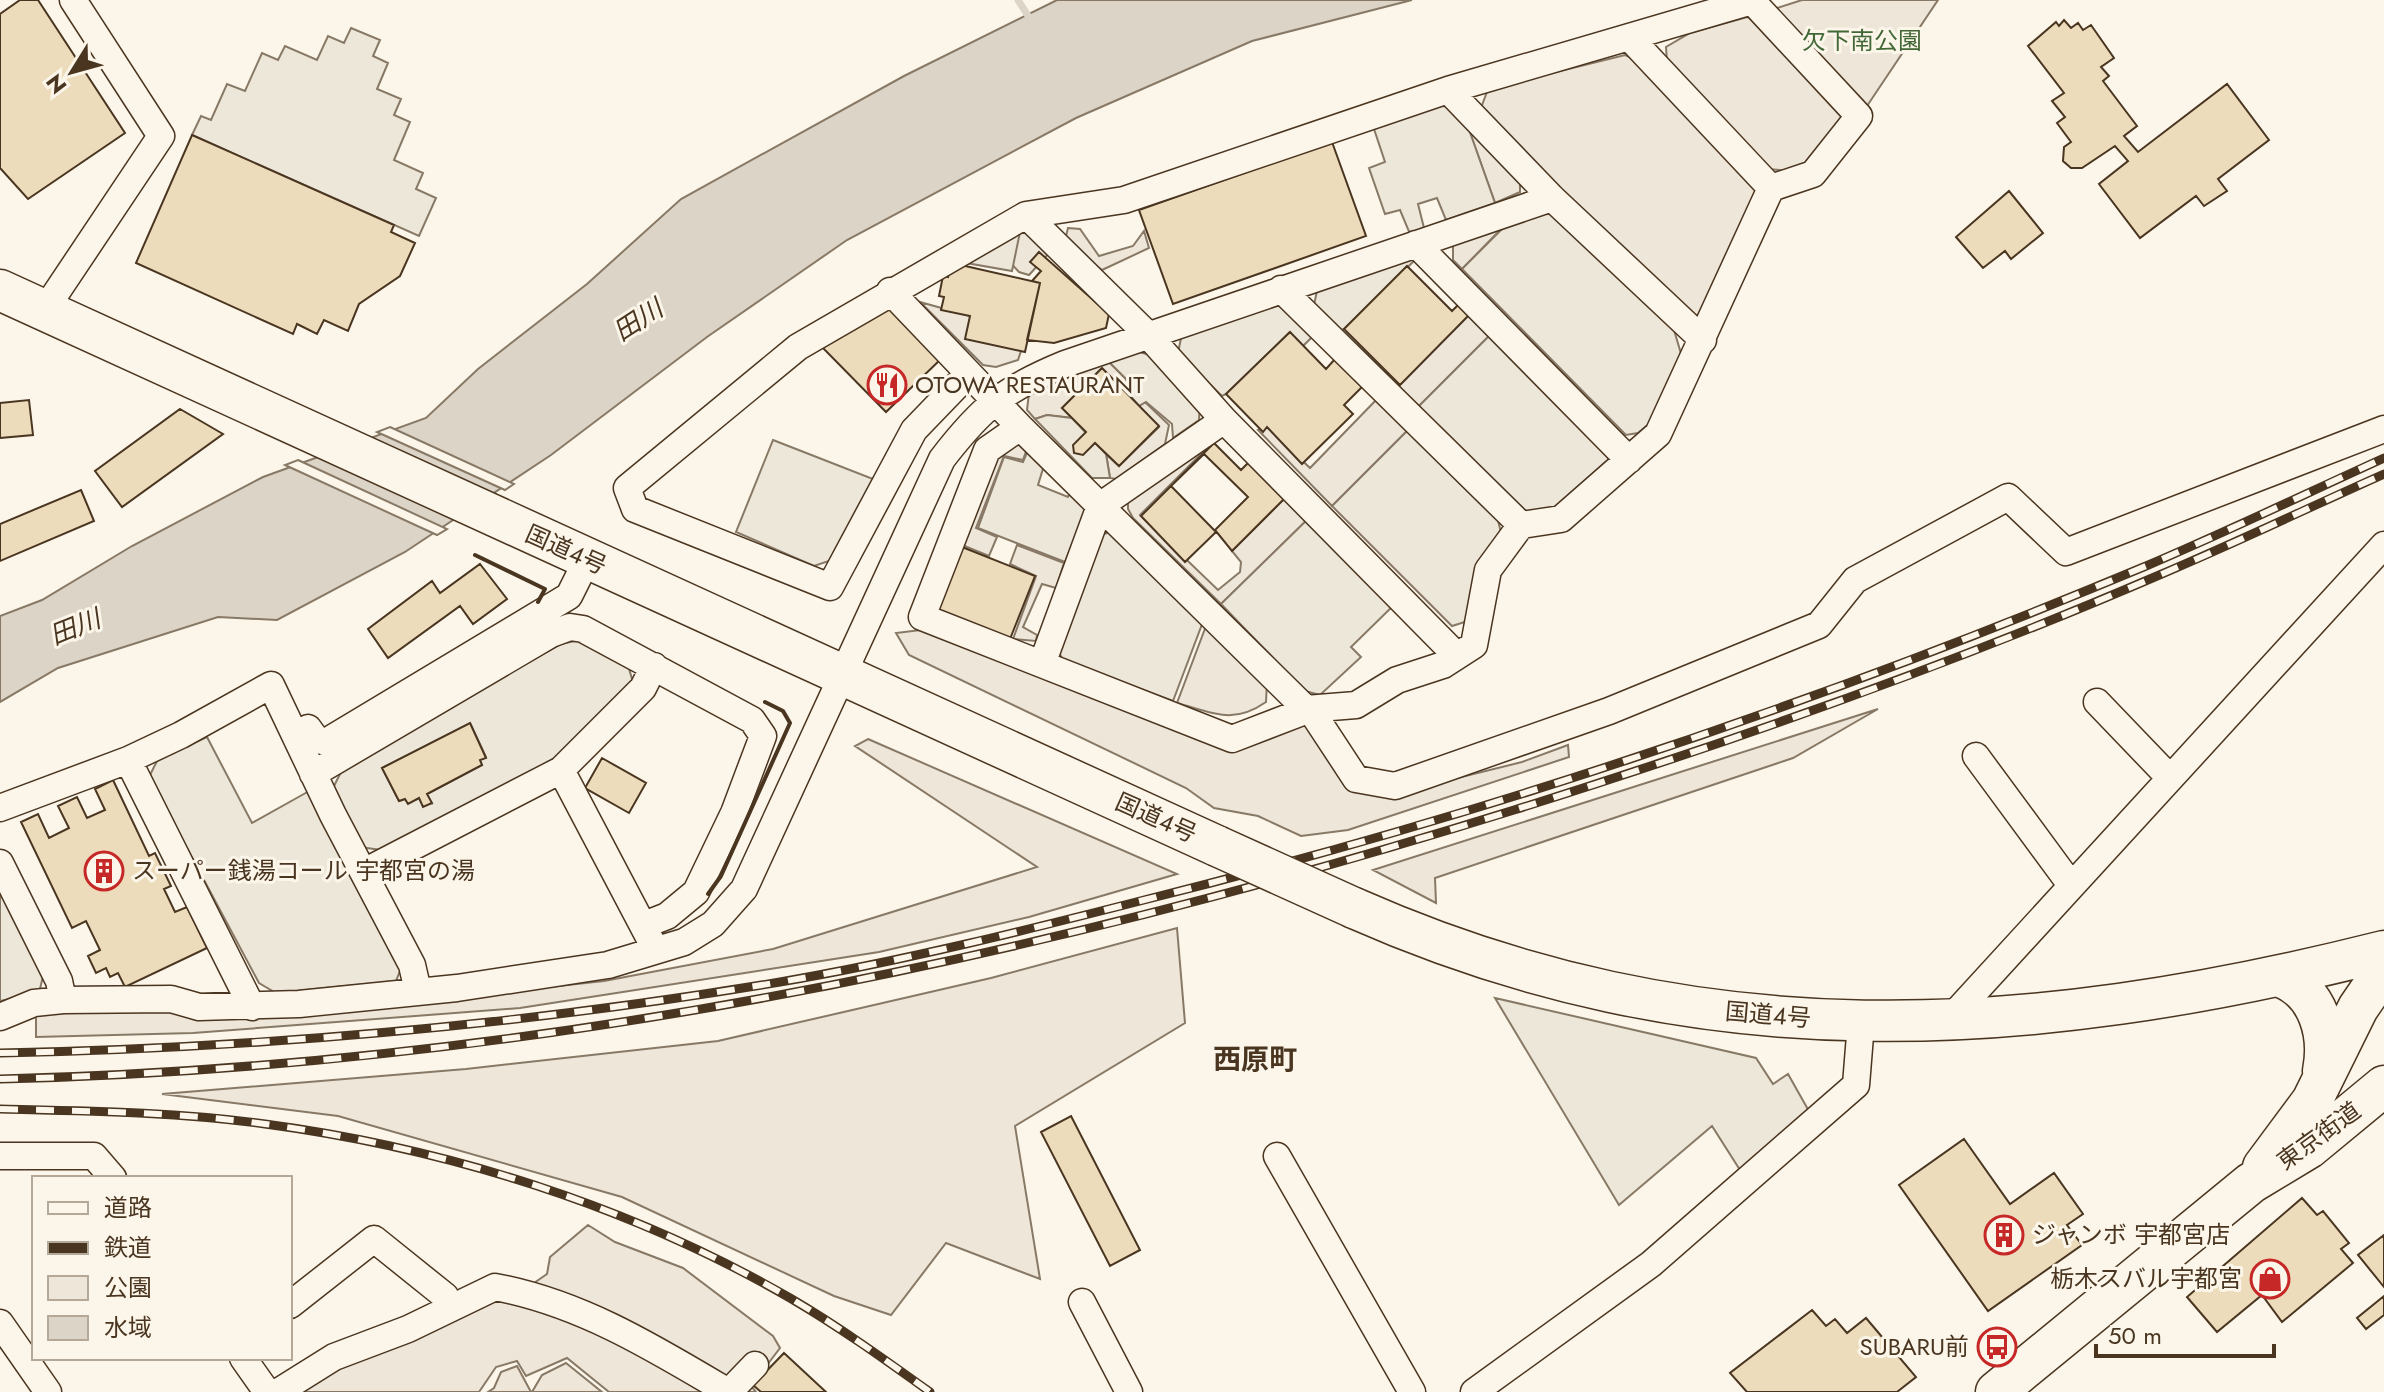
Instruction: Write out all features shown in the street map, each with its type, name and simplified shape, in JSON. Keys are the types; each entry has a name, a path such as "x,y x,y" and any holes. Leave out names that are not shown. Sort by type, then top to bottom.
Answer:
{"highway":[{"name":"国道4号","path":"0,290 509,525 1354,908 1458,949 1580,986 1655,1003 1722,1012 1861,1023 1948,1021 2105,1007 2281,977 2384,951"},
{"name":"東京街道","path":"2251,1183 2317,1090 2358,1008 2384,970"},
{"path":"2281,977 2303,990 2321,1020 2327,1052 2317,1090"},
{"name":"東京街道","path":"2317,1090 2384,1057"},
{"name":"東京街道","path":"1996,1392 2251,1183 2309,1148 2384,1086"}],"street":[{"path":"44,311 161,136 73,0"},
{"path":"968,374 914,430 830,587 635,509 627,488 798,347 1026,215 1124,200 1448,90 1752,1 1859,116 1813,174 1771,188 1658,434 1561,519 1521,525 1488,570 1474,645 1443,665 1397,680 1356,705 1310,709 1232,739 922,617 987,450 1020,427"},
{"path":"1629,37 1771,188"},
{"path":"1448,90 1552,198 1703,340"},
{"path":"0,1017 34,1003 63,1000 171,999 199,1007 252,1007 418,991 608,965 684,942 713,924 744,889 942,459 974,417 1029,378 1147,334 1552,198"},
{"path":"1026,215 1147,334 1224,420 1457,656"},
{"path":"1416,244 1629,460"},
{"path":"1281,289 1521,525"},
{"path":"890,291 1020,427 1310,709 1356,779 1395,786 1609,711 1819,625 1855,580 2008,497 2066,552 2384,429"},
{"path":"1042,664 1100,506 1224,420"},
{"path":"1948,1021 2384,545"},
{"path":"313,774 506,647 569,596 587,560"},
{"path":"308,728 316,739 326,742 506,647 570,627 583,629 752,720 763,736 734,813 696,892 667,916 644,925"},
{"path":"364,872 561,770 643,688 654,666"},
{"path":"0,808 128,760 181,735 271,685 313,774 412,965 418,991"},
{"path":"2097,702 2169,777"},
{"path":"1976,756 2071,885"},
{"path":"128,760 252,1007"},
{"path":"561,770 656,952"},
{"path":"0,863 59,981 63,1000"},
{"path":"1474,1392 1651,1264 1856,1085 1861,1023"},
{"path":"0,1156 94,1156 111,1176"},
{"path":"1277,1156 1412,1392"},
{"path":"292,1303 374,1239 445,1296"},
{"path":"278,1392 334,1357 408,1329 495,1287 573,1307 643,1342 729,1392 755,1365"},
{"path":"1082,1302 1129,1392"},
{"path":"0,1323 48,1392"},
{"path":"244,1360 267,1392"}],"green space":[{"name":"欠下南公園","path":"1802,0 1938,0 1867,106 1774,9"},
{"path":"1747,17 1761,20 1841,104 1842,118 1803,165 1792,171 1767,169 1667,62 1666,47 1690,33"},
{"path":"1625,55 1639,61 1754,181 1757,193 1704,317 1690,319 1481,108 1488,89"},
{"path":"1467,124 1520,179 1520,192 1495,203"},
{"path":"1504,226 1462,269 1453,260 1453,239"},
{"path":"1023,227 1050,252 1029,275 1019,272 1009,261 1010,238"},
{"path":"1068,228 1080,229 1099,256 1133,246 1144,231 1149,248 1102,270 1080,254 1066,236"},
{"path":"920,302 970,316 1021,351 1018,360 996,367 983,365"},
{"path":"1471,313 1494,331 1417,408 1397,387"},
{"path":"1107,360 1126,379 1125,390 1101,369 1062,408 1072,418 1047,415 1035,419 1027,410 1029,393"},
{"path":"1379,397 1410,428 1332,506 1258,430 1267,427 1310,468"},
{"path":"1145,402 1169,425 1165,444 1116,479 1110,478 1106,454 1119,466 1159,427 1139,406"},
{"path":"1216,439 1140,515 1218,590 1240,572 1241,562 1232,551 1287,496 1312,515 1221,604 1133,518 1128,509 1128,494"},
{"path":"1008,441 1029,443 1023,460 1004,456 976,528 997,537 989,556 962,545 985,469"},
{"path":"1017,545 1064,563 1056,588 1042,584 1023,627 1037,635 1036,641 1013,639 1036,576 1010,564"},
{"path":"1206,626 1267,682 1266,702 1233,715 1212,713 1177,703"},
{"path":"929,629 1236,747 1306,719 1389,795 1522,762 1568,745 1569,757 1348,830 1301,836 1258,816 1214,808 1186,788 909,655 896,633"},
{"path":"1878,709 1793,758 1435,878 1436,903 1373,870"},
{"path":"868,739 1177,874 1029,917 879,952 520,1008 193,1033 36,1037 36,1014 168,1010 302,1014 604,981 773,949 1037,867 855,746"},
{"path":"1177,928 1185,1023 1015,1126 1040,1279 946,1243 891,1315 834,1296 622,1197 338,1116 162,1094 466,1069 718,1041 991,978"},
{"path":"588,1225 615,1242 683,1268 773,1336 780,1348 751,1386 756,1392 609,1392 567,1358 526,1376 517,1361 496,1367 479,1392 300,1392 340,1361 495,1295 518,1294 547,1274 550,1257"},
{"path":"566,1363 602,1392 532,1392 542,1375"},
{"path":"517,1366 531,1392 488,1392 494,1388 501,1372"}],"shaded area":[{"path":"351,28 380,40 373,56 388,63 377,89 401,99 394,115 410,122 394,160 423,173 416,189 436,198 419,236 192,135 201,116 211,120 227,84 245,91 262,53 278,60 285,46 317,60 328,36 344,43"},
{"path":"1436,104 1451,108 1467,124 1495,203 1446,220 1437,198 1418,204 1424,228 1410,234 1400,210 1385,214 1369,168 1385,162 1372,123"},
{"path":"1543,208 1558,211 1674,330 1682,357 1649,424 1638,433 1626,435 1462,269 1510,221"},
{"path":"1020,232 1012,271 955,261"},
{"path":"1417,258 1340,331 1314,305 1318,286"},
{"path":"1277,303 1315,334 1303,346 1289,333 1226,394 1222,396 1178,353 1182,333"},
{"path":"1494,331 1608,445 1608,460 1545,516 1517,511 1417,408"},
{"path":"1135,351 1154,356 1200,402 1199,420 1173,438 1172,424 1146,402 1139,406 1125,390 1126,379 1107,360"},
{"path":"1047,415 1072,418 1106,454 1110,478 1092,478 1035,419"},
{"path":"1410,428 1497,516 1502,537 1468,621 1452,626 1332,506"},
{"path":"773,440 873,479 829,561 814,566 736,532"},
{"path":"1031,443 1046,459 1038,485 1068,497 1073,486 1081,494 1085,511 1065,562 978,528 1004,457 1023,462"},
{"path":"1312,515 1397,602 1351,647 1361,657 1320,695 1305,691 1221,604"},
{"path":"1115,531 1204,619 1173,701 1063,660 1056,647 1100,535"},
{"path":"580,640 628,665 634,686 555,761 381,850 360,847 332,790 341,772 449,705 561,644","holes":["470,723 486,757 480,760 482,765 427,794 431,803 419,798 408,803 405,799 399,801 382,768"]},
{"path":"207,737 252,823 311,790 403,963 396,981 276,993 259,983 149,777 158,759"},
{"path":"0,883 45,968 39,993 0,1001"},
{"path":"1495,998 1756,1058 1773,1084 1788,1074 1810,1113 1740,1170 1712,1126 1619,1205"}],"water":[{"name":"田川","path":"1057,0 1412,0 1252,41 1076,118 847,240 707,337 551,455 405,552 277,620 218,617 58,668 0,702 0,616 42,600 132,546 263,477 426,418 478,369 587,284 681,199 904,76"}],"pier":[{"path":"390,427 514,484 505,490 377,432"},
{"path":"298,460 447,529 437,535 285,465"}],"building":[{"path":"20,0 38,0 125,133 28,199 0,168 0,14"},
{"path":"2064,20 2071,28 2078,23 2083,30 2091,25 2114,58 2101,67 2109,76 2103,81 2137,126 2124,136 2138,152 2227,84 2269,140 2218,179 2227,191 2204,206 2196,196 2140,238 2099,184 2128,161 2115,146 2082,168 2071,168 2063,161 2064,147 2071,142 2057,123 2065,117 2052,101 2064,93 2028,46 2056,22 2059,26"},
{"path":"192,135 394,225 391,232 415,243 400,276 359,304 348,331 324,320 317,334 297,324 293,334 136,263"},
{"path":"1332,142 1366,236 1173,304 1139,210"},
{"path":"2009,191 2043,233 2011,259 2005,251 1983,268 1956,237"},
{"path":"1039,252 1109,314 1106,328 1054,343 1027,340 1040,283 1032,281 1041,271 1030,262"},
{"path":"952,263 1040,283 1025,352 965,339 970,316 941,310 944,297 939,296 943,276 948,277"},
{"path":"1407,266 1452,311 1461,302 1471,313 1400,385 1344,329"},
{"name":"OTOWA RESTAURANT","path":"893,309 942,358 886,412 820,345 881,310"},
{"path":"1290,332 1326,369 1335,359 1362,387 1344,405 1353,414 1302,464 1267,427 1263,432 1226,394"},
{"path":"1102,368 1159,426 1119,466 1095,443 1083,455 1074,453 1073,445 1086,432 1062,408"},
{"path":"29,400 33,435 0,438 0,403"},
{"path":"180,409 223,434 122,507 95,471"},
{"path":"1214,443 1241,470 1251,460 1287,496 1232,551 1215,530 1248,497 1204,454 1171,486"},
{"path":"1171,486 1216,532 1185,562 1141,516"},
{"path":"81,490 94,521 0,561 0,524"},
{"path":"962,547 1035,576 1010,639 938,610"},
{"path":"480,564 507,599 473,624 460,606 388,658 368,629 432,581 440,593"},
{"path":"470,723 486,758 480,760 482,765 427,794 432,803 423,807 419,798 408,804 405,799 399,801 382,768"},
{"path":"602,758 646,783 629,813 585,788"},
{"name":"スーパー銭湯コール 宇都宮の湯","path":"113,780 149,856 155,853 171,886 164,889 175,912 187,907 207,948 125,987 118,973 110,977 106,968 96,973 88,956 100,950 86,921 72,928 21,822 38,814 49,838 69,828 58,806 77,797 87,818 105,810 95,789"},
{"path":"1071,1116 1140,1250 1110,1266 1041,1132"},
{"name":"ジャンボ 宇都宮店","path":"1964,1139 2010,1204 2054,1173 2083,1214 2067,1225 2082,1245 1988,1311 1899,1185"},
{"name":"栃木スバル宇都宮","path":"2302,1198 2317,1215 2323,1211 2349,1243 2341,1249 2353,1263 2282,1322 2262,1295 2217,1332 2187,1297"},
{"path":"2384,1235 2384,1287 2358,1255"},
{"path":"2384,1296 2384,1315 2366,1329 2357,1318"},
{"path":"1812,1310 1826,1326 1835,1319 1847,1333 1866,1318 1916,1377 1897,1392 1747,1392 1730,1373"},
{"path":"784,1353 826,1392 761,1392 753,1385"}],"waterway":[{"path":"1018,0 1032,22"}],"railway":[{"path":"0,1053 293,1040 586,1011 826,974 1053,923 1399,831 1525,793 1776,709 1900,664 2146,566 2384,458"},
{"path":"0,1079 193,1070 385,1053 576,1029 766,997 955,959 1143,915 1329,865 1514,810 1838,701 2078,609 2384,474"},
{"path":"0,1109 100,1111 232,1120 333,1135 469,1165 602,1209 729,1265 826,1320 930,1392"}],"wall":[{"path":"475,555 545,589 538,602"},
{"path":"708,894 721,876 790,723 783,711 765,702"}],"place":[{"name":"OTOWA RESTAURANT","path":"887,385"},
{"name":"スーパー銭湯コール 宇都宮の湯","path":"104,871"},
{"name":"ジャンボ 宇都宮店","path":"2004,1235"},
{"name":"栃木スバル宇都宮","path":"2270,1279"},
{"name":"SUBARU前","path":"1997,1347"}],"district":[{"name":"西原町","path":"1255,1059"}]}
